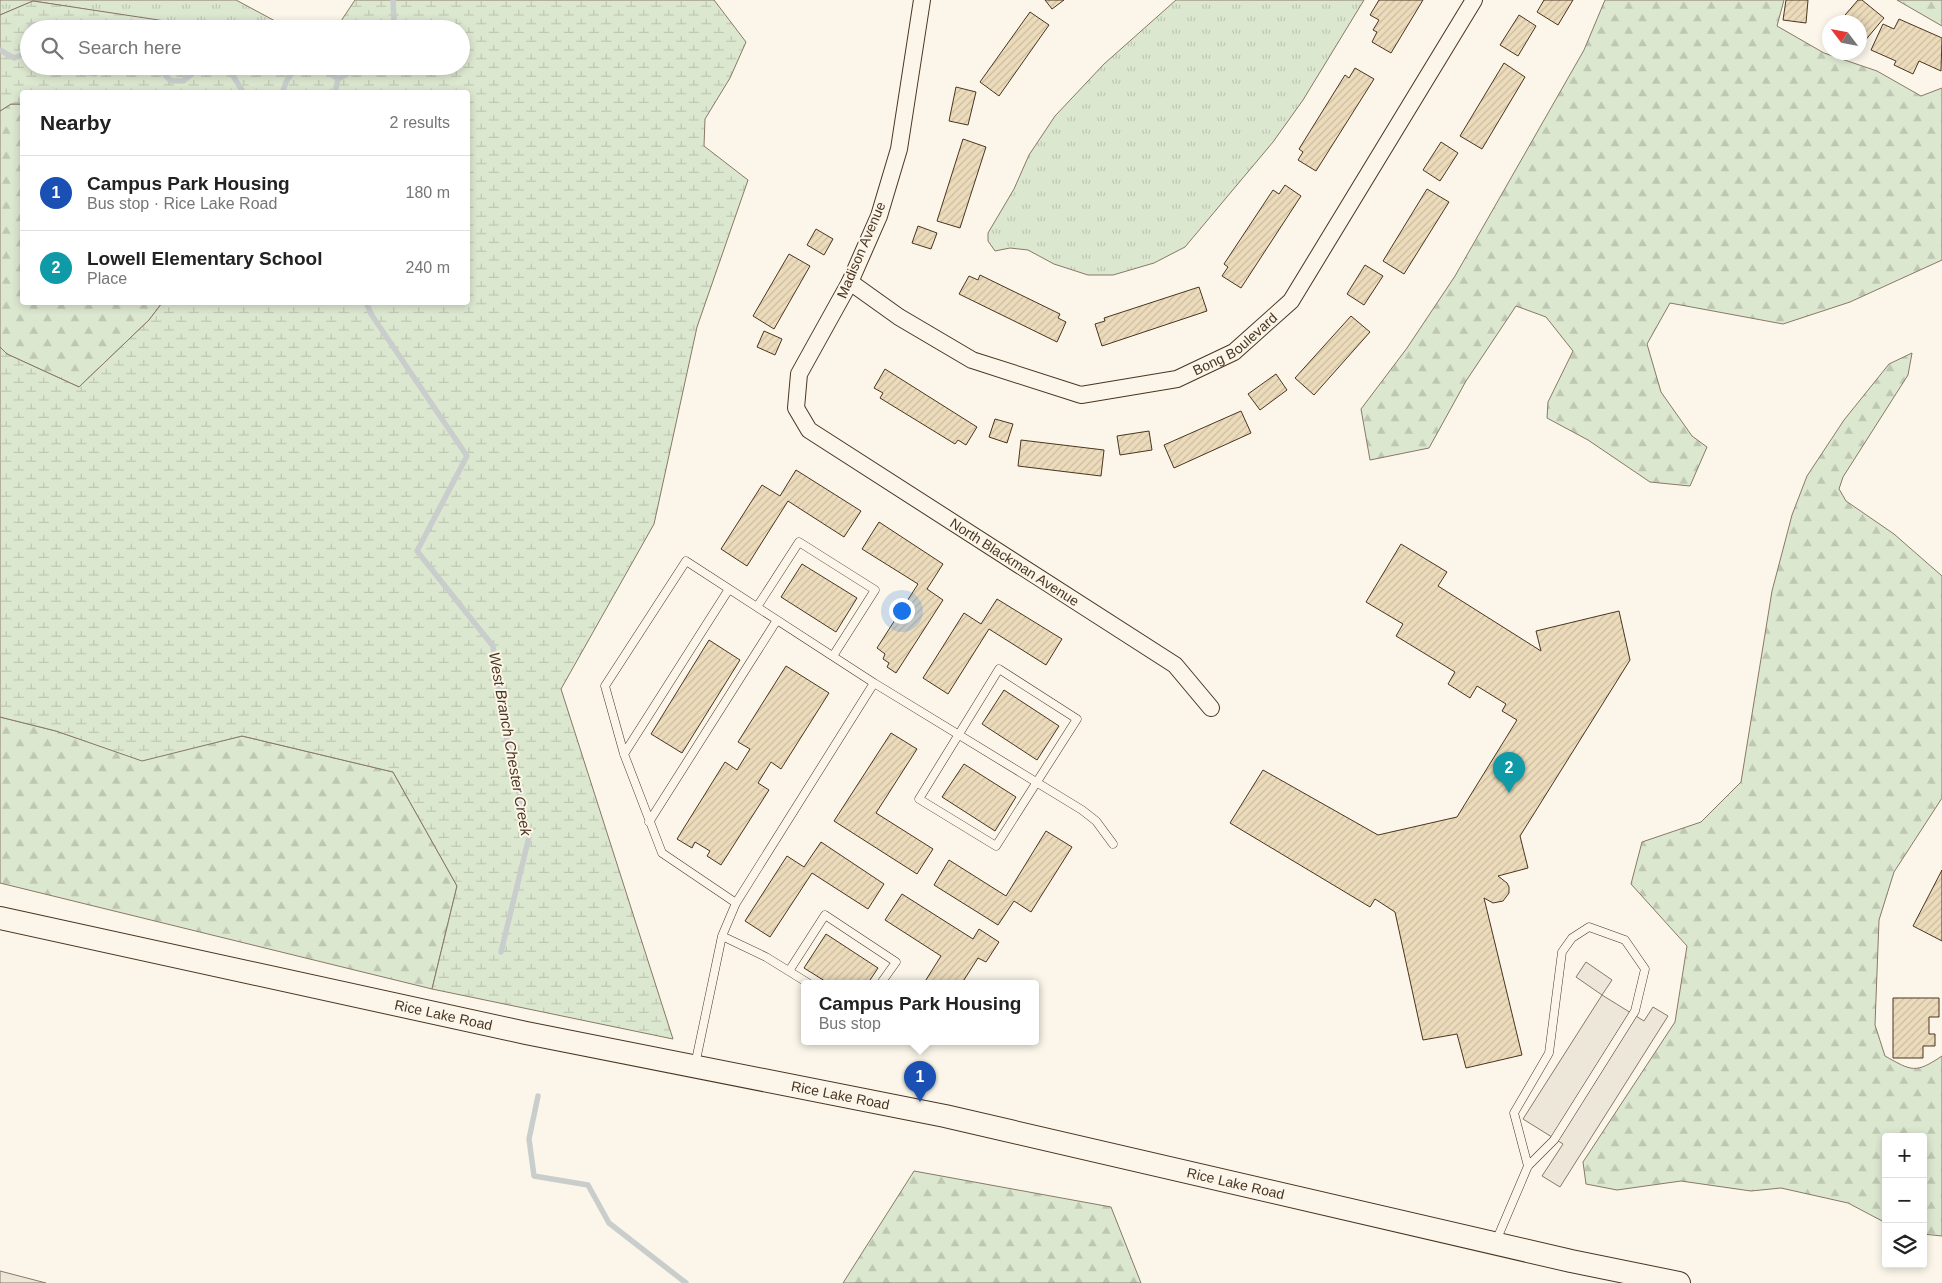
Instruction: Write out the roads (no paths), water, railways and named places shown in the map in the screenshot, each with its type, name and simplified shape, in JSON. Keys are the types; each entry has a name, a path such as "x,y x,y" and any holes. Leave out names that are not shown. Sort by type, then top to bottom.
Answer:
{"main road":[{"name":"Rice Lake Road","path":"0,918 526,1033 945,1116 1496,1243 1679,1283"}],"street":[{"name":"Madison Avenue","path":"808,430 796,408 799,374 850,282 879,216 899,149 922,0"},
{"name":"Bong Boulevard","path":"850,282 899,317 972,360 1081,394 1177,379 1234,352 1291,301 1474,0"},
{"name":"North Blackman Avenue","path":"808,430 1175,665 1211,708"}],"lane":[{"path":"757,607 799,542 876,590 833,656"},
{"path":"736,903 662,853 624,754 605,686 686,561 874,683 1037,782 1096,821 1113,844"},
{"path":"624,754 729,589"},
{"path":"649,822 777,620"},
{"path":"999,669 1077,719 996,846 919,798 958,734 999,669"},
{"path":"695,1066 722,936 736,903 874,683"},
{"path":"788,971 825,915 896,962 883,980"},
{"path":"1496,1243 1528,1166 1554,1140 1635,1011 1645,969 1625,940 1589,928 1572,938 1562,952 1550,1054 1514,1113 1528,1166"},
{"path":"722,936 803,980"}],"waterway":[{"path":"393,0 393,20"},
{"path":"0,50 14,58 20,56"},
{"path":"165,75 171,81 183,81 191,75"},
{"path":"233,75 242,90"},
{"path":"284,90 290,75"},
{"path":"333,75 338,79"},
{"path":"338,79 345,75"},
{"name":"West Branch Chester Creek","path":"335,90 338,79"},
{"name":"West Branch Chester Creek","path":"367,305 371,314 467,456 417,551 493,646 503,723 529,837 501,952"},
{"name":"West Branch Chester Creek","path":"538,1096 529,1139 534,1176 588,1185 609,1223 686,1283"}],"place":[{"name":"Lowell Elementary School","path":"1509,793"},
{"name":"Campus Park Housing","path":"920,1102"}]}
